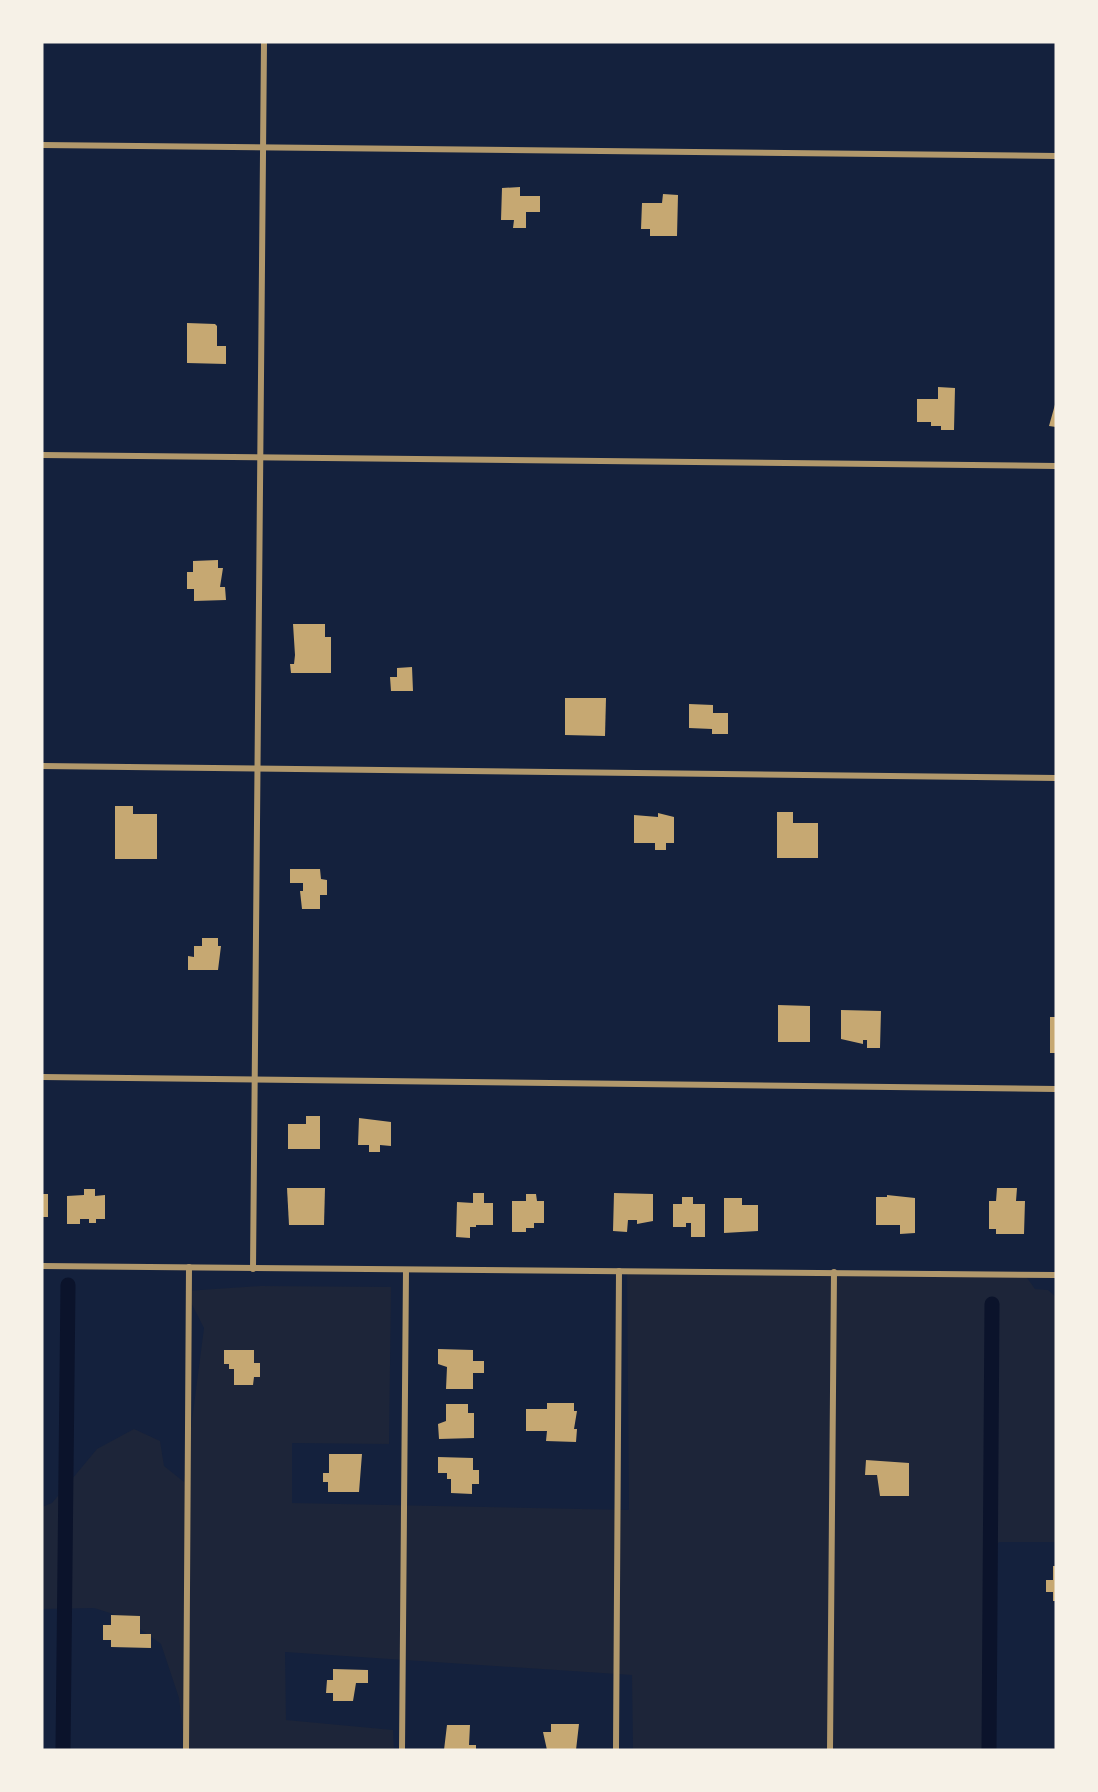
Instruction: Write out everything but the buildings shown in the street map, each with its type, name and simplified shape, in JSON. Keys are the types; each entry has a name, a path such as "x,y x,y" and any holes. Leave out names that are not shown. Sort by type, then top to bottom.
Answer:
{"street":[{"path":"253,1269 264,42"},
{"path":"42,146 1056,156"},
{"path":"42,455 1056,466"},
{"path":"42,766 1056,778"},
{"path":"42,1077 1056,1089"},
{"path":"42,1266 1056,1275"},
{"path":"186,1750 189,1268"},
{"path":"402,1750 406,1270"},
{"path":"616,1750 619,1271"},
{"path":"830,1750 834,1272"}],"shaded area":[{"path":"627,1272 1025,1275 1035,1289 1048,1290 1056,1297 1056,1542 999,1542 994,1549 985,1750 633,1750 632,1675 285,1652 286,1720 393,1730 394,1750 185,1750 179,1698 161,1644 123,1617 94,1608 42,1609 42,1507 52,1503 97,1449 134,1429 160,1441 164,1466 184,1482 204,1328 185,1291 260,1286 391,1287 389,1444 292,1443 292,1503 629,1510"}],"waterway":[{"path":"63,1750 68,1285"},
{"path":"989,1750 992,1304"}]}
